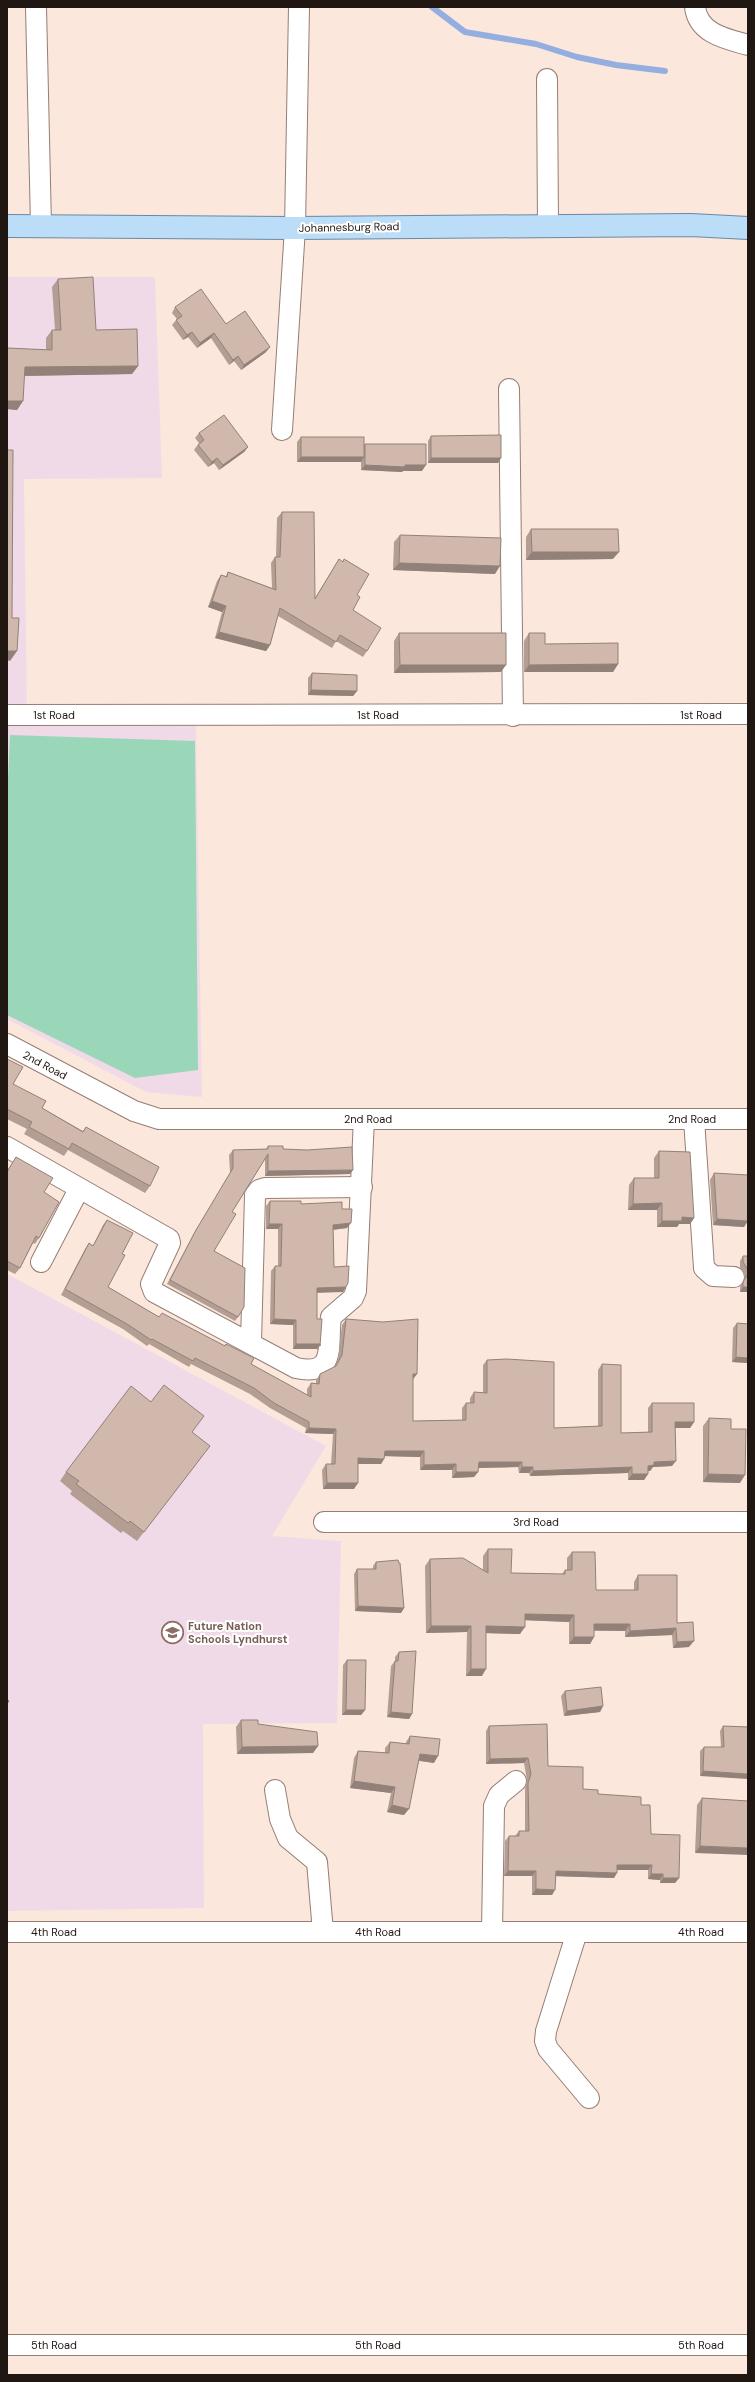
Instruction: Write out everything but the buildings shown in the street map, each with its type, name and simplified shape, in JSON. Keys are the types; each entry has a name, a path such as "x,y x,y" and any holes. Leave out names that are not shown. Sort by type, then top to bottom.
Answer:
{"main road":[{"name":"Johannesburg Road","path":"691,225 748,217"},
{"name":"Johannesburg Road","path":"7,226 295,228 691,225 748,228"}],"street":[{"path":"36,7 41,226"},
{"path":"282,430 295,228 299,7"},
{"path":"695,7 700,21 707,30 715,35 748,46"},
{"path":"547,79 548,226"},
{"path":"509,389 512,507 513,716"},
{"name":"1st Road","path":"7,715 513,716 748,714"},
{"name":"2nd Road","path":"7,1044 134,1112 151,1118 172,1120 748,1119"},
{"path":"7,1147 169,1239 170,1243 151,1284 154,1292 251,1342 296,1368 314,1370 326,1360 330,1348 331,1317 353,1298 356,1291 364,1119"},
{"path":"694,1120 704,1268 713,1276 734,1277"},
{"path":"251,1342 255,1195 259,1190 265,1188 362,1187"},
{"path":"41,1262 79,1189"},
{"name":"3rd Road","path":"324,1522 748,1522"},
{"path":"492,1932 494,1806 500,1795 516,1781"},
{"path":"275,1790 280,1819 288,1838 318,1862 323,1932"},
{"name":"4th Road","path":"7,1932 748,1932"},
{"path":"577,1932 546,2031 545,2041 548,2049 589,2098"},
{"name":"5th Road","path":"7,2345 748,2345"}],"shaded area":[{"path":"7,277 155,277 162,478 24,479 27,719 196,723 202,1097 146,1092 7,1019"},
{"name":"Future Nation Schools Lyndhurst","path":"7,1274 326,1446 272,1536 341,1541 337,1723 203,1724 204,1908 7,1911"}],"green space":[{"path":"10,735 195,741 198,1070 135,1078 7,1015 7,803"}],"waterway":[{"path":"432,7 465,32 536,44 577,57 616,65 665,71"}],"place":[{"name":"Future Nation Schools Lyndhurst","path":"173,1632"}]}
